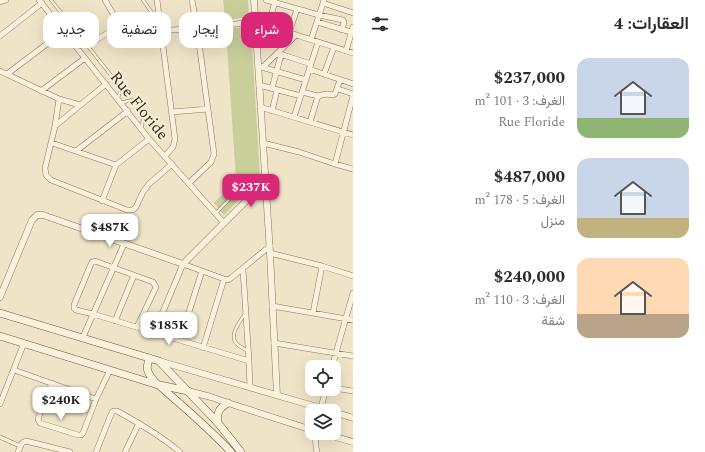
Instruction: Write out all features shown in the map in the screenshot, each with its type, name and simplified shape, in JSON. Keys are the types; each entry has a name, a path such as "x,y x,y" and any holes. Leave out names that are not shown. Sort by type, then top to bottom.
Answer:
{"main road":[{"path":"0,313 159,361 218,423 241,452"},
{"path":"0,336 158,385 188,391"},
{"path":"150,358 147,365 147,370 154,381 193,414 219,438 231,452"},
{"path":"218,423 219,410 228,403"}],"street":[{"path":"0,2 6,0"},
{"path":"105,0 112,12"},
{"path":"157,0 159,12"},
{"path":"192,0 194,12"},
{"path":"254,0 255,12"},
{"path":"266,0 319,15 344,20 342,30"},
{"path":"0,36 41,2"},
{"name":"Rue Floride","path":"41,2 49,12"},
{"path":"272,12 275,2"},
{"path":"311,40 323,2 334,7 353,12"},
{"path":"332,17 334,7"},
{"path":"293,21 297,9"},
{"path":"317,22 342,30 352,30 346,50"},
{"path":"293,34 353,53"},
{"path":"261,66 279,54 296,35"},
{"path":"294,117 318,42"},
{"path":"7,74 43,47"},
{"path":"324,74 334,47"},
{"name":"Rue Floride","path":"78,48 142,130 224,223"},
{"path":"164,48 175,139 173,147 165,156"},
{"path":"189,184 211,162 214,154 200,48"},
{"path":"259,48 261,66 259,85 260,107 270,246 277,394"},
{"path":"279,54 324,74 353,84"},
{"path":"272,111 279,54"},
{"path":"41,91 85,58"},
{"path":"261,66 306,80"},
{"path":"0,71 59,99 80,106"},
{"path":"259,85 318,96 326,94 334,95 338,89 340,80"},
{"path":"55,126 106,84"},
{"path":"335,164 343,132 350,114 353,95 338,89"},
{"path":"310,122 318,96"},
{"path":"59,99 52,143 46,168 46,175 49,178 102,201 127,210 133,210 149,184 172,164"},
{"path":"260,107 353,135"},
{"path":"172,112 208,109"},
{"path":"76,151 128,111"},
{"path":"102,201 116,165 150,139"},
{"path":"52,143 116,165"},
{"path":"263,143 299,152 353,169"},
{"path":"154,333 183,264 266,181"},
{"path":"0,297 32,220 37,215 43,215 224,279 230,279 270,246"},
{"path":"83,337 124,244"},
{"path":"270,253 322,266 353,276"},
{"path":"137,327 156,286 153,282 95,261 92,262 74,305 76,310 249,361"},
{"path":"313,313 322,266"},
{"path":"242,270 250,387"},
{"path":"180,340 202,271"},
{"path":"115,321 134,275"},
{"path":"203,348 224,279"},
{"path":"334,360 353,292"},
{"path":"272,306 353,320"},
{"path":"0,404 24,343"},
{"path":"274,343 353,356"},
{"path":"159,361 277,394 306,404"},
{"path":"14,370 96,399"},
{"path":"52,383 38,419 40,423 81,435 110,370"},
{"path":"341,389 353,391"},
{"path":"188,391 212,397 305,428"},
{"path":"96,452 112,412 114,411 139,423 168,442 180,452"},
{"path":"341,414 353,418"},
{"path":"125,452 139,423"},
{"path":"0,437 20,446"},
{"path":"341,439 353,442"},
{"path":"316,440 317,452"},
{"path":"18,452 22,442 26,441 57,450 70,452"}],"lane":[{"path":"51,0 61,12"},
{"path":"143,0 151,12"},
{"path":"89,48 118,84 120,88 119,100 137,100 140,102 143,108 142,130"},
{"path":"215,213 251,176"},
{"path":"246,313 235,329 233,336 237,345 248,352"}],"green space":[{"path":"223,0 248,0 249,12 241,12 241,18 233,19 233,12 224,12"},
{"path":"241,27 241,48 252,48 260,178 224,215 214,203 236,181 227,48 233,48 233,28"}]}
